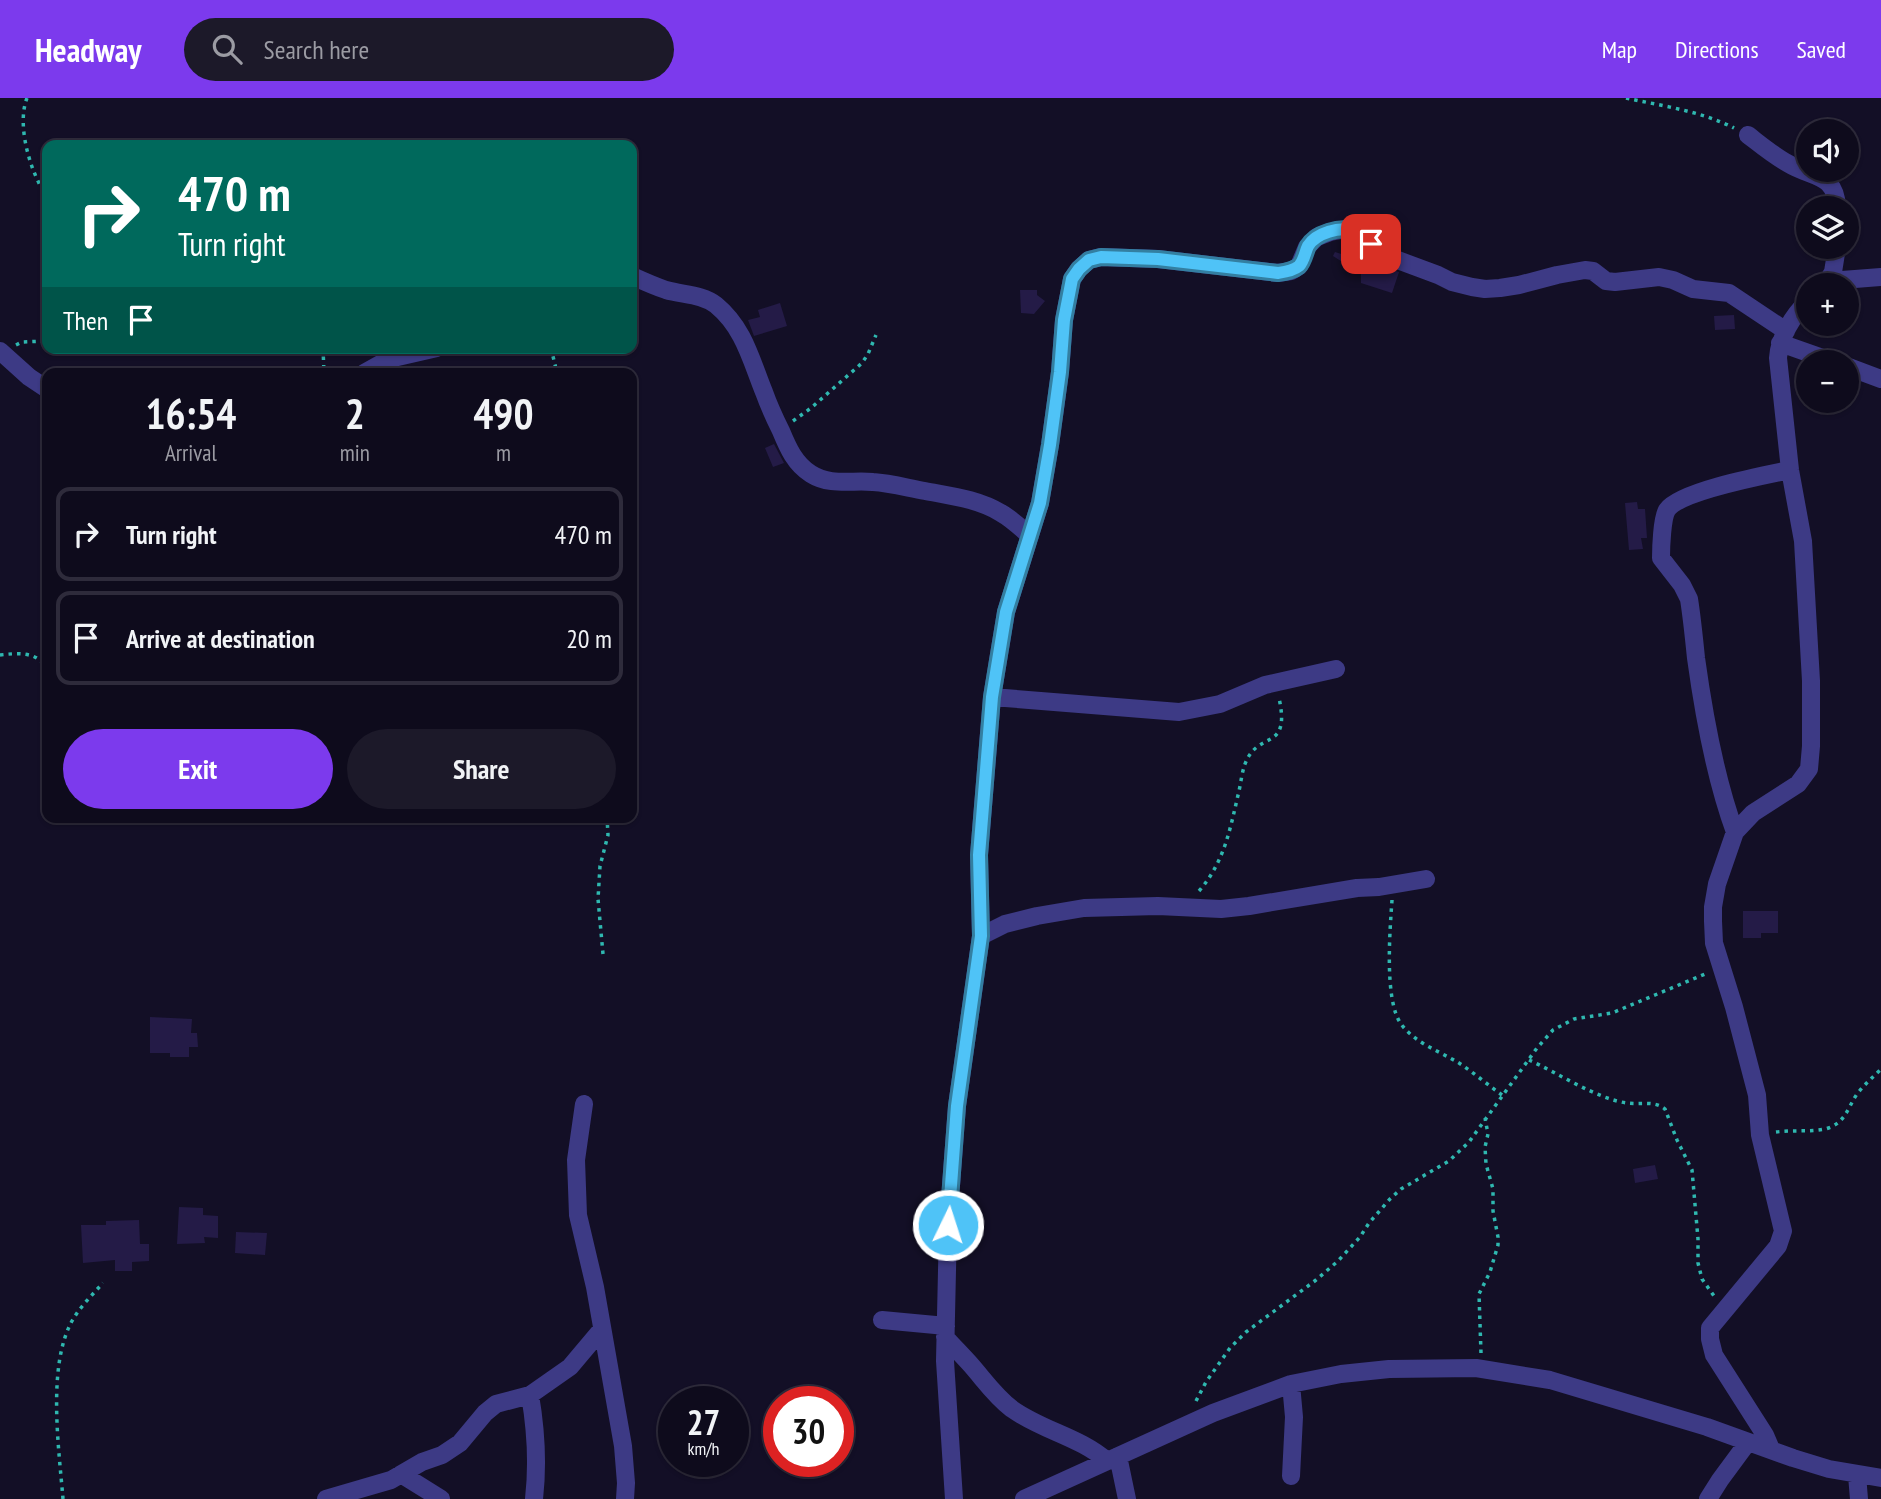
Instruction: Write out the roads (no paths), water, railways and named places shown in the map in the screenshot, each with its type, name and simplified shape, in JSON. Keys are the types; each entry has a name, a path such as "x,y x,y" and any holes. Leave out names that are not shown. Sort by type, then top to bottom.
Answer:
{"street":[{"path":"1748,135 1789,165 1822,178 1836,196"},
{"path":"954,1499 945,1361 947,1253 957,1106 981,936 979,855 992,697 1006,612 1040,503 1050,445 1067,302 1072,279 1079,269 1089,260 1101,257 1158,259 1278,273 1291,271 1299,266 1307,247 1317,237 1347,229 1360,234 1387,256 1452,282 1485,289 1519,285 1585,270 1593,271 1606,281 1667,278 1693,289 1729,293 1783,337 1810,350"},
{"path":"1859,279 1881,277"},
{"path":"637,278 662,289 703,298 728,317 749,351 789,449 800,465 818,478 829,481 872,481 965,499 1002,513 1030,536"},
{"path":"1771,1449 1714,1354 1710,1339 1710,1328 1778,1246 1783,1231 1760,1135 1757,1095 1714,943 1713,907 1717,884 1735,832 1753,813 1798,783 1809,769 1811,722 1803,541 1790,470 1778,358 1783,337 1796,316"},
{"path":"1,352 42,386"},
{"path":"373,368 389,359 411,354"},
{"path":"1859,371 1881,379"},
{"path":"1735,832 1719,778 1702,698 1689,599 1682,585 1661,558 1665,514 1675,502 1693,495 1734,482 1790,470"},
{"path":"992,697 1179,712 1220,704 1252,690 1336,669"},
{"path":"981,936 1005,924 1084,908 1187,906 1221,909 1426,879"},
{"path":"584,1104 576,1160 578,1215 603,1329 623,1446 625,1499"},
{"path":"882,1320 945,1332 990,1390 1012,1409 1039,1426 1113,1459 1127,1499"},
{"path":"326,1499 369,1487 442,1455 460,1443 496,1404 530,1395 570,1367 603,1329"},
{"path":"1024,1499 1224,1409 1291,1384 1368,1370 1481,1369 1550,1380 1707,1427 1793,1458 1857,1475 1881,1478"},
{"path":"1291,1384 1294,1417 1292,1476"},
{"path":"530,1395 537,1447 534,1499"},
{"path":"1708,1499 1748,1442"},
{"path":"401,1474 441,1499"},
{"path":"1857,1475 1859,1499"}]}
